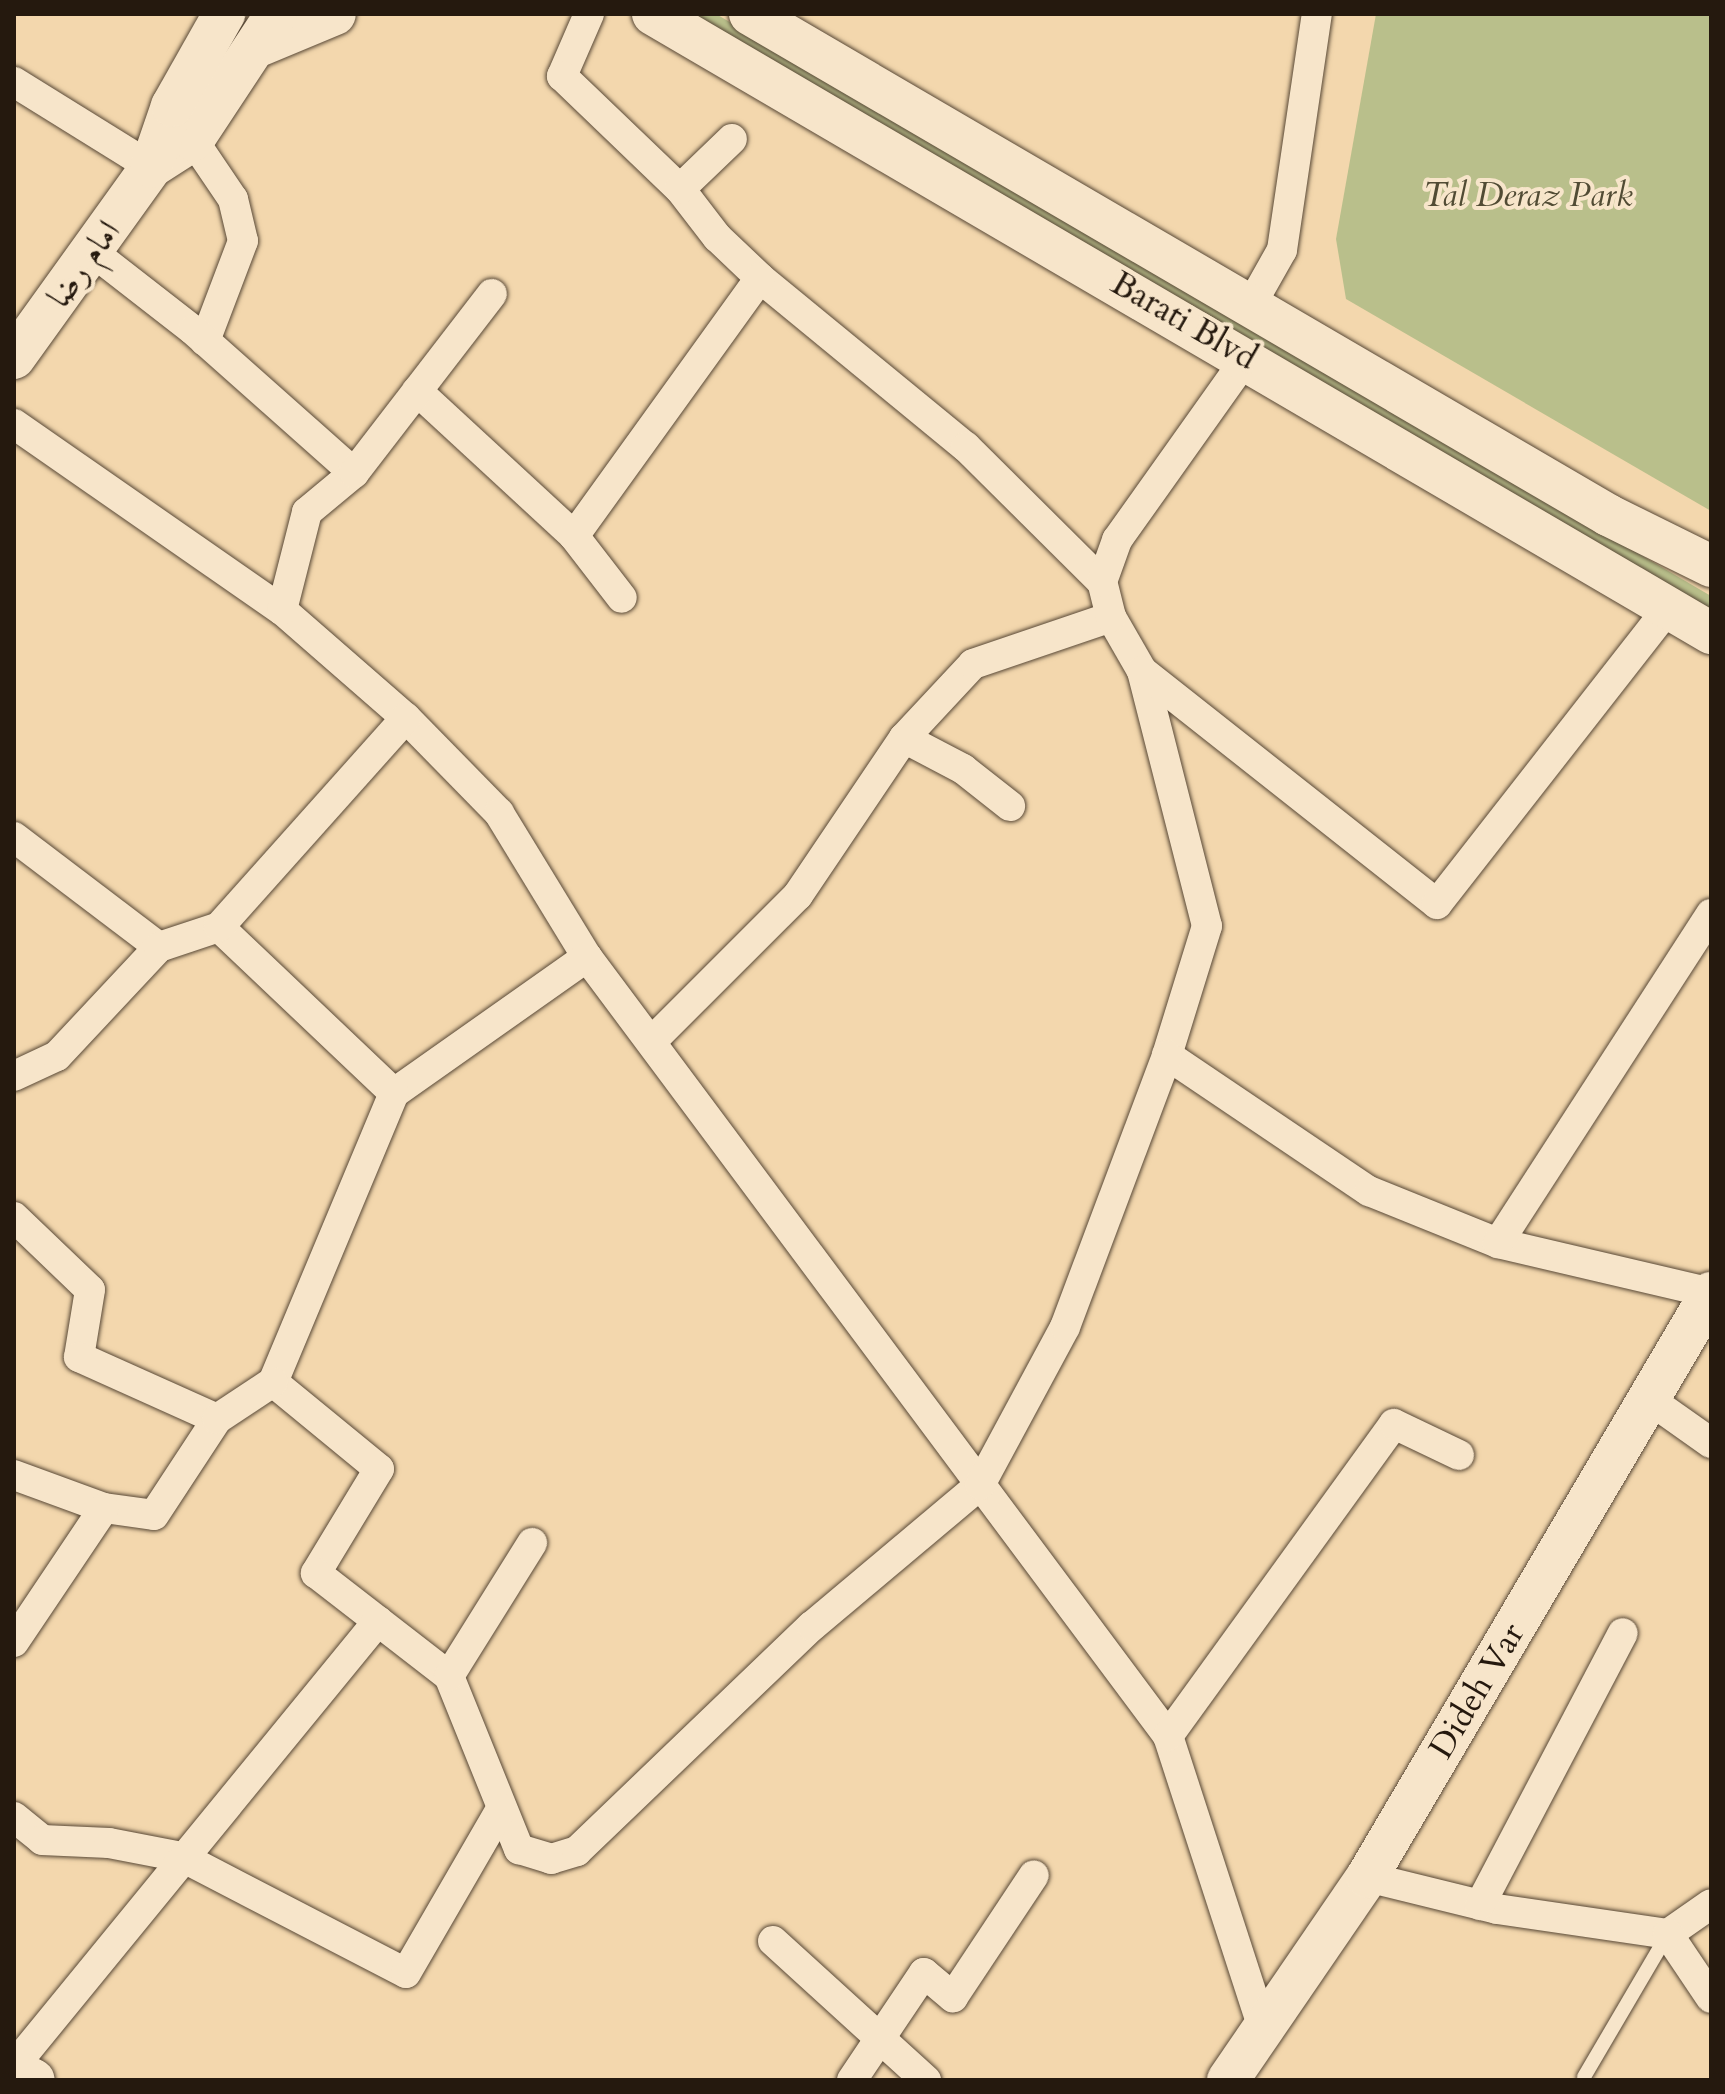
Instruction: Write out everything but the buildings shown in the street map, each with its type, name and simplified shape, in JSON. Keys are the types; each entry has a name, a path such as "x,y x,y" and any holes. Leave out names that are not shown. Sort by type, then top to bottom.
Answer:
{"main road":[{"name":"امام رضا","path":"14,358 94,253 151,167 172,106 224,14"},
{"path":"268,29 335,14"},
{"name":"Barati Blvd","path":"653,14 1247,357 1711,633"},
{"name":"Barati Blvd","path":"750,14 1608,515 1711,566"},
{"name":"امام رضا","path":"151,167 193,140 268,29"},
{"name":"Dideh Var","path":"1228,2080 1367,1877 1711,1293"},
{"path":"14,2068 34,2080"}],"street":[{"path":"273,1382 379,1469 316,1573 449,1676 519,1849 551,1859 577,1851 812,1626 980,1485 1065,1327 1167,1055 1207,926 1142,671 1111,617 1102,582 966,447 760,278 717,237 680,189 562,76 589,14"},
{"path":"1251,305 1282,250 1317,14"},
{"path":"14,82 151,167"},
{"path":"680,189 732,139"},
{"path":"193,140 233,199 243,241 205,341"},
{"path":"94,253 205,341 354,473"},
{"path":"574,536 760,278"},
{"path":"282,610 307,512 354,473 492,294"},
{"path":"1102,582 1117,540 1247,357"},
{"path":"417,391 574,536 622,598"},
{"path":"14,424 282,610 406,718 499,813 587,957 653,1040 1168,1736 1263,2029"},
{"path":"1142,671 1437,904 1668,608"},
{"path":"653,1040 798,895 904,738 973,664 1111,617"},
{"path":"14,1076 57,1056 159,947 219,927 406,718"},
{"path":"904,738 963,769 1010,806"},
{"path":"14,837 159,947"},
{"path":"1498,1243 1711,914"},
{"path":"219,927 394,1093"},
{"path":"14,1475 104,1508 154,1515 217,1419 273,1382 394,1093 587,957"},
{"path":"1167,1055 1369,1191 1498,1243 1711,1293"},
{"path":"14,1217 90,1290 79,1357 217,1419"},
{"path":"1650,1400 1711,1443"},
{"path":"1168,1736 1394,1424 1459,1455"},
{"path":"14,1642 104,1508"},
{"path":"449,1676 532,1543"},
{"path":"14,2068 182,1857 378,1621"},
{"path":"1480,1905 1623,1633"},
{"path":"14,1817 42,1840 109,1843 182,1857 406,1973 501,1809"},
{"path":"852,2080 880,2034 924,1973 953,1997 1034,1875"},
{"path":"1367,1877 1480,1905 1668,1934 1711,1904"},
{"path":"1668,1934 1711,1998"},
{"path":"773,1941 880,2034 926,2080"}],"lane":[{"path":"1584,2077 1668,1934"}],"green space":[{"path":"686,14 716,14 1711,596 1711,611"},
{"name":"Tal Deraz Park","path":"1376,14 1711,14 1711,511 1346,299 1336,239"}]}
